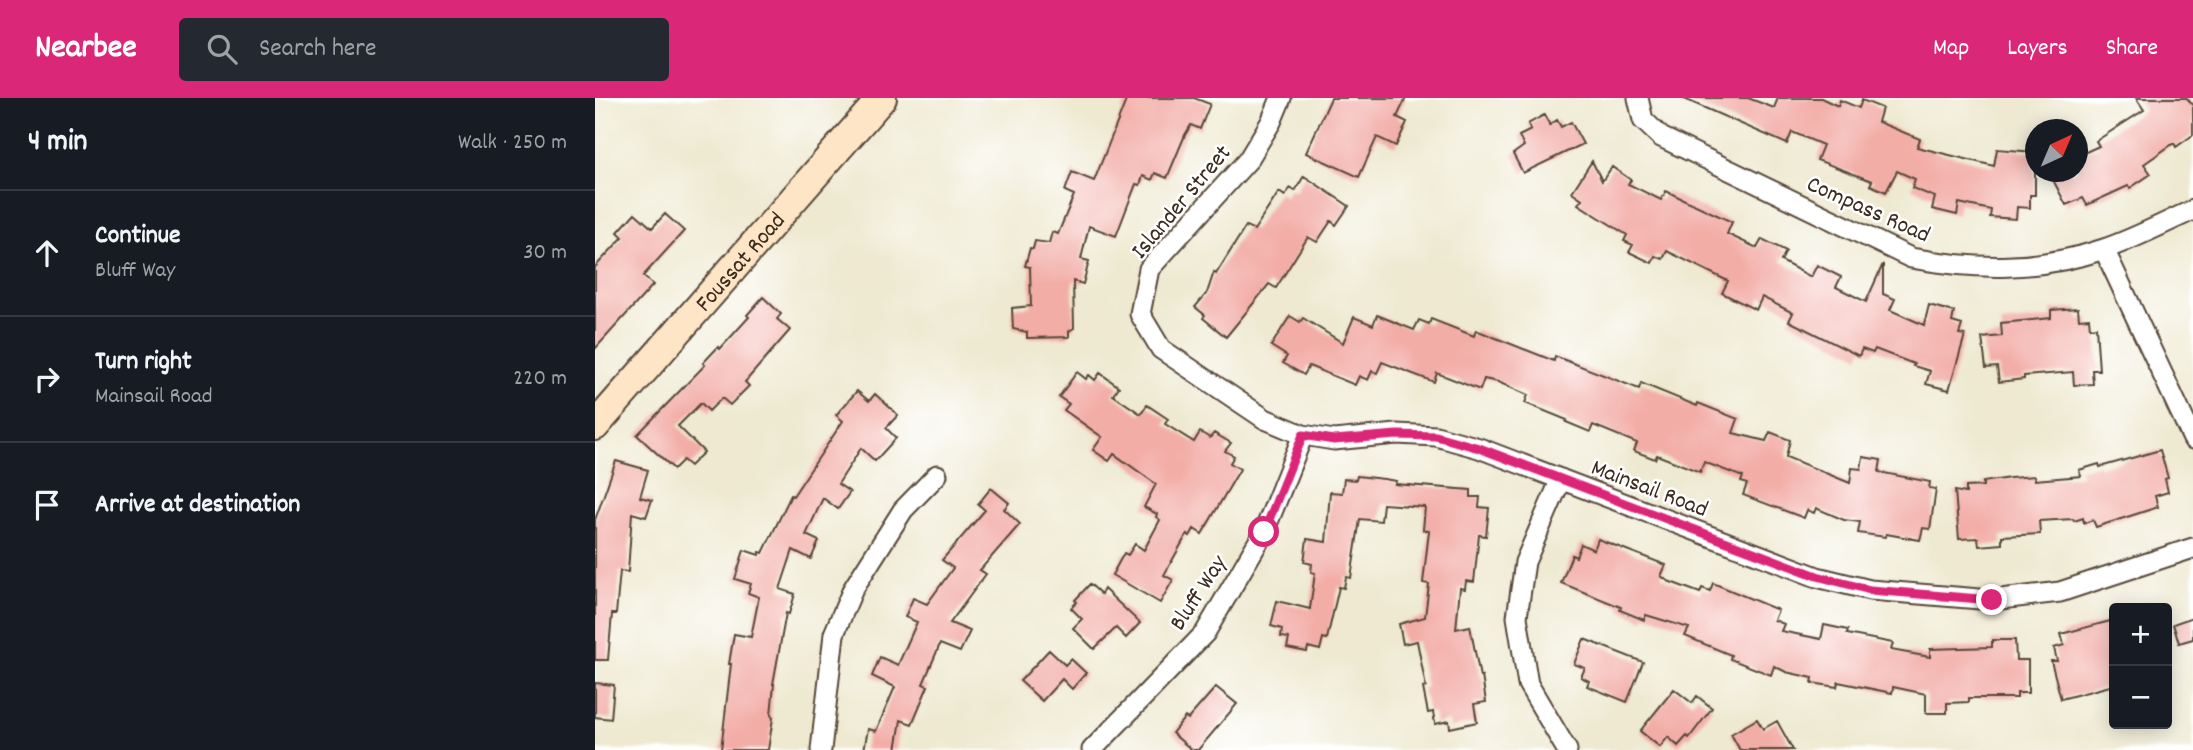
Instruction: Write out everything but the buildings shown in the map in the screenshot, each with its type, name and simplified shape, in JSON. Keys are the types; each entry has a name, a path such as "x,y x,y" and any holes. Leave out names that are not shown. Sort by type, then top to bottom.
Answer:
{"main road":[{"name":"Foussat Road","path":"595,426 882,98"}],"street":[{"name":"Islander Street","path":"1141,300 1149,269 1248,160 1271,122 1281,98"},
{"name":"Compass Road","path":"1638,98 1643,120 1661,137 1911,258 1954,266 2033,267 2104,249 2193,210"},
{"path":"2104,249 2193,439"},
{"name":"Mainsail Road","path":"1141,300 1140,314 1161,349 1265,419 1303,435 1334,440 1397,435 1436,436 1479,448 1817,576 1870,590 1992,600 2060,592 2193,548"},
{"name":"Bluff Way","path":"1092,750 1205,633 1264,532 1303,435"},
{"path":"821,750 834,634 852,589 903,510 937,475"},
{"path":"1561,479 1525,562 1517,617 1528,684 1567,750"}],"route":[{"path":"1264,532 1303,435 1334,440 1397,435 1436,436 1479,448 1817,576 1870,590 1992,600"}]}
